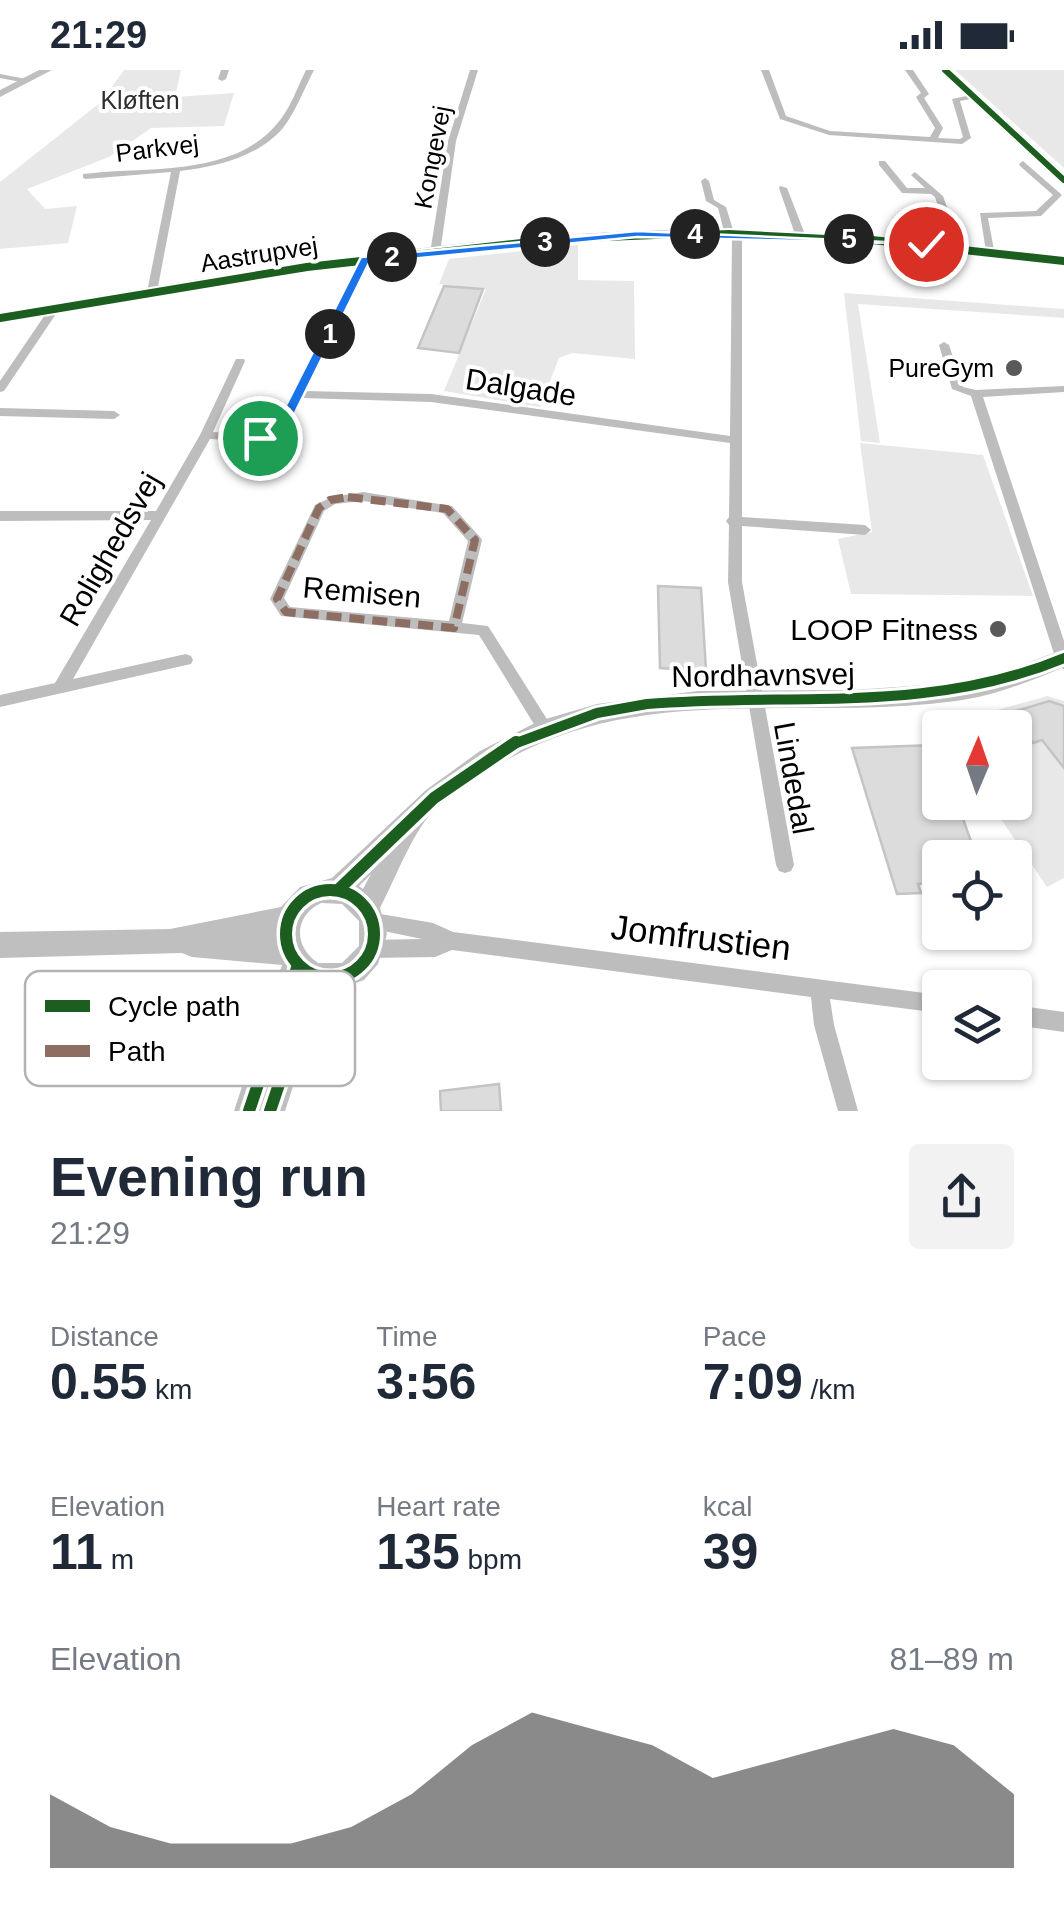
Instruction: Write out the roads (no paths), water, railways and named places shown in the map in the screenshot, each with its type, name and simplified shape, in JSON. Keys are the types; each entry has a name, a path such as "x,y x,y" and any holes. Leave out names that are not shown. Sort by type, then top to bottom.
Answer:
{"street":[{"path":"0,94 47,70"},
{"name":"Parkvej","path":"86,176 176,169 230,156 271,134 310,70"},
{"name":"Kongevej","path":"435,253 452,141 474,70"},
{"path":"765,70 789,122 829,133 965,140 956,99 973,96"},
{"path":"909,70 926,94 920,97 939,128 933,140"},
{"path":"945,70 1064,180"},
{"path":"0,76 26,81"},
{"path":"882,163 905,190 934,191"},
{"path":"989,250 983,215 1038,214 1058,195 1023,164"},
{"path":"152,292 176,169"},
{"path":"915,175 934,191 956,246"},
{"path":"705,181 710,201 722,207 734,235"},
{"path":"783,188 801,237"},
{"name":"Aastrupvej","path":"0,318 365,260 614,235 801,237 956,246 1064,261"},
{"name":"Lindedal","path":"734,235 732,521 740,624 785,865"},
{"path":"206,435 274,436 300,394 365,260"},
{"path":"0,389 55,308"},
{"path":"944,345 958,389 976,394 1064,390"},
{"name":"Rolighedsvej","path":"58,688 206,435 240,361"},
{"name":"Dalgade","path":"300,394 431,398 733,440"},
{"path":"976,394 1063,660"},
{"path":"0,412 114,416"},
{"name":"Remisen","path":"454,628 474,540 447,510 348,497 330,500 319,508 276,600 286,612 454,628 483,630 545,729"},
{"path":"0,516 158,515"},
{"path":"732,521 865,530"},
{"path":"0,701 186,660"},
{"name":"Nordhavnsvej","path":"338,890 396,830 483,763 545,729 641,704 754,698 907,698 960,692 1063,660"},
{"name":"Nordhavnsvej","path":"371,925 414,819"},
{"path":"170,942 291,918 310,898 338,890 371,925 353,969 347,971"},
{"path":"289,971 291,918"},
{"name":"Jomfrustien","path":"371,925 435,948 452,941"},
{"name":"Jomfrustien","path":"371,925 433,932 452,941 922,1002"},
{"path":"0,945 170,942 292,960 314,971"},
{"path":"819,988 824,1026 848,1111"},
{"path":"1032,1017 1064,1022"},
{"path":"249,1111 256,1086"},
{"path":"270,1111 279,1086"}],"place":[{"name":"PureGym","path":"1014,368"},
{"name":"LOOP Fitness","path":"998,629"}],"park label":[{"name":"Kløften","path":"140,100"}]}
